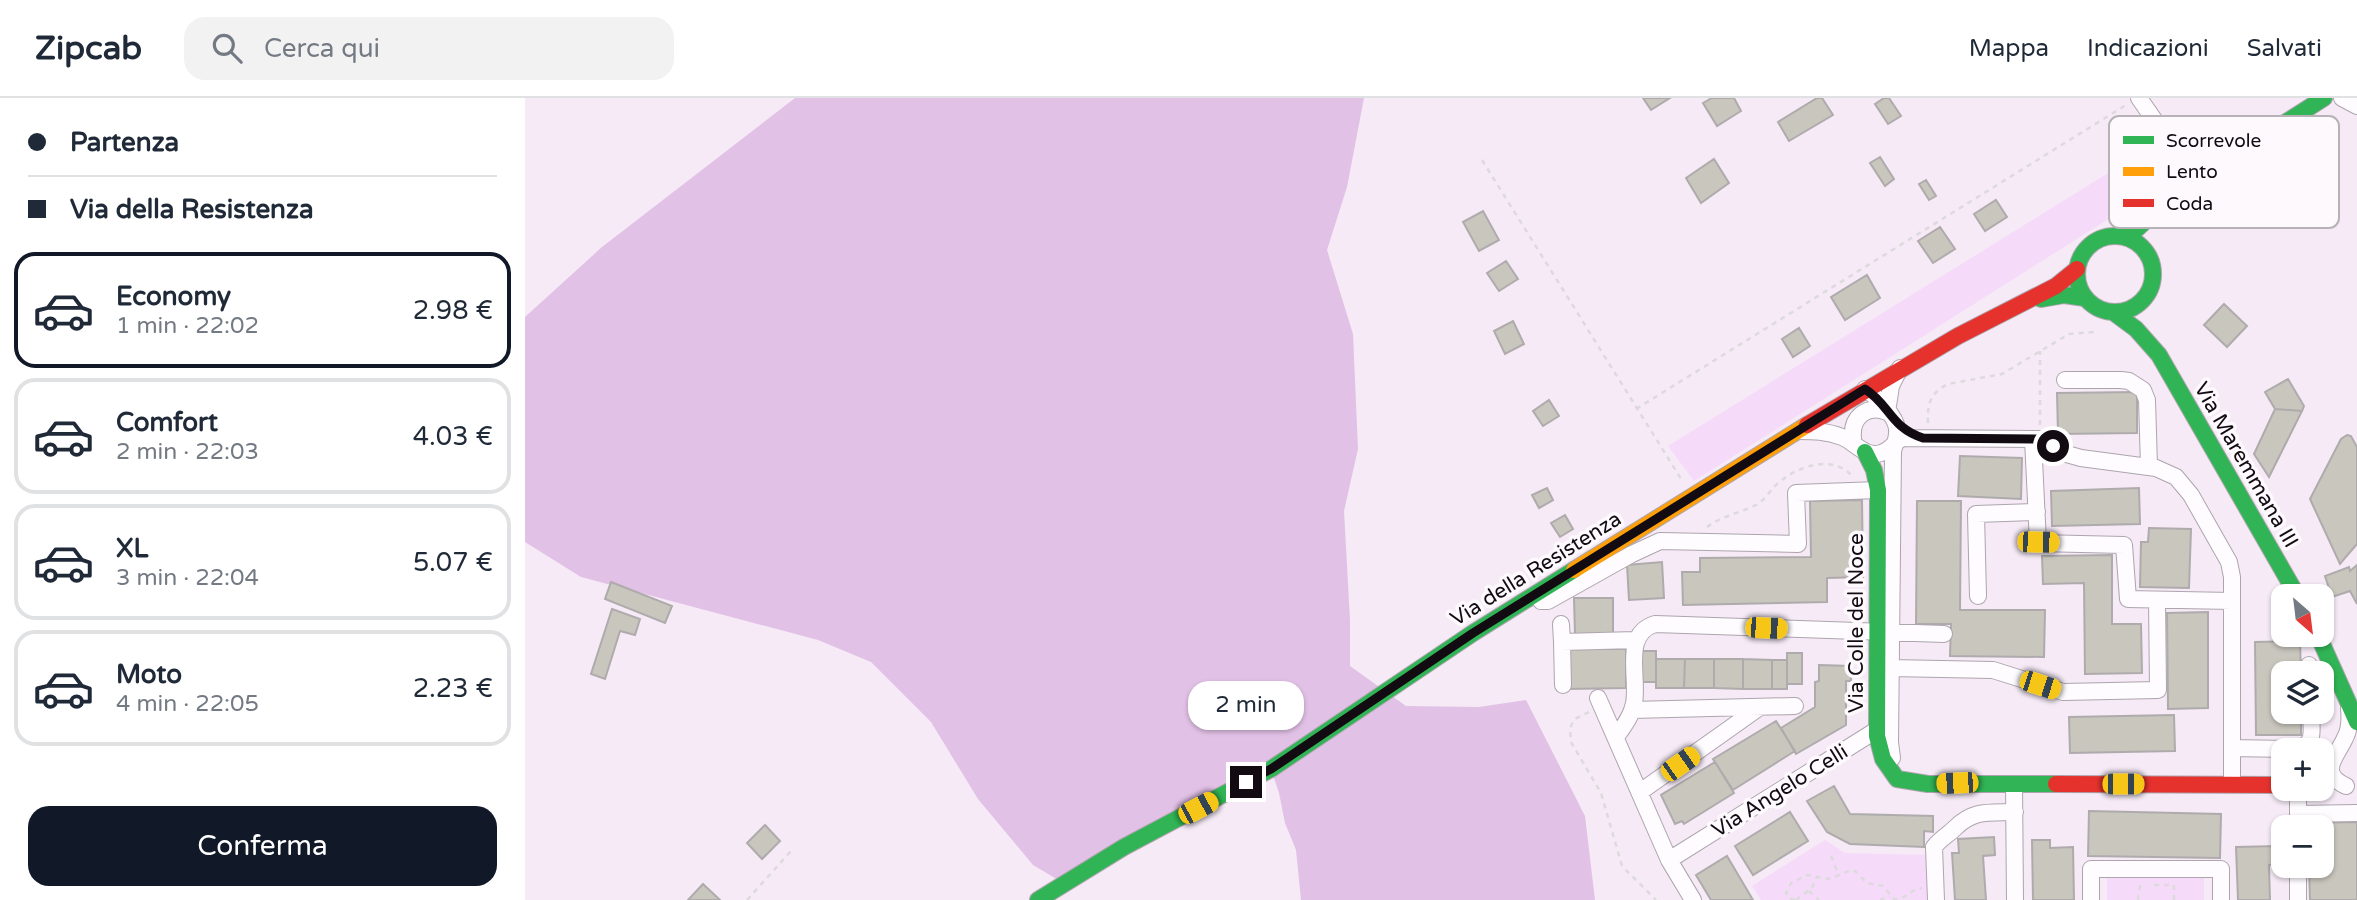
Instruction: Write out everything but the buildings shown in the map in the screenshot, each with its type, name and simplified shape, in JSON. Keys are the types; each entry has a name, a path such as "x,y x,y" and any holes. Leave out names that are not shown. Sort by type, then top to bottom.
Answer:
{"street":[{"name":"Via Maremmana III","path":"2295,116 2323,98"},
{"path":"2342,98 2357,106"},
{"path":"2133,102 2144,116"},
{"name":"Via Maremmana III","path":"2127,238 2138,228"},
{"name":"Via Maremmana III","path":"2157,228 2149,258 2153,277 2146,295 2148,316 2159,355"},
{"path":"2085,298 2078,284 2077,269 2081,256 2089,246 2114,236 2127,238 2140,246 2149,258"},
{"name":"Via della Resistenza","path":"1038,900 1124,847 1271,769 1473,633 1865,389 1958,335 2056,286 2077,269"},
{"name":"Via della Resistenza","path":"2024,303 2059,295 2085,298"},
{"path":"2113,312 2132,308 2146,295"},
{"name":"Via Maremmana III","path":"2085,298 2093,305 2113,312 2136,329 2159,355 2291,584"},
{"name":"Via Colle del Noce","path":"1901,367 1891,386 1891,418 1897,435 1894,443 1884,632 1890,668 1882,759 1890,772 1897,779 1928,784 2271,785"},
{"path":"2065,380 2129,381 2143,390 2147,400 2148,466"},
{"path":"1865,389 1875,396 1891,418 1906,432 1926,438"},
{"name":"Via Colle del Noce","path":"1843,403 1847,429 1877,480 1884,632 1884,726"},
{"path":"1858,445 1854,422 1863,413 1876,409 1891,418"},
{"path":"1798,431 1831,433 1879,454 1903,438 2045,439 2063,453 2081,458 2148,466 2164,470 2176,477 2191,495 2229,562 2232,576 2232,785"},
{"path":"2036,439 2038,542 2124,545 2129,599 2232,601"},
{"path":"1536,594 1541,601 1548,601 1660,541 1798,544 1796,493 1878,490"},
{"path":"1978,596 1976,514 2037,512"},
{"path":"1890,668 1993,670 2063,692 2158,691 2157,600"},
{"path":"1561,624 1563,685"},
{"path":"1616,737 1635,702 1636,640 1641,631 1655,625 1944,634"},
{"path":"1562,642 1636,640"},
{"path":"2324,648 2357,722"},
{"path":"2334,753 2347,736 2350,722 2346,696"},
{"path":"1600,702 1669,860 1693,900"},
{"path":"1632,710 1795,706"},
{"path":"1640,792 1761,707"},
{"path":"2232,748 2304,747 2309,744 2312,736 2312,724"},
{"name":"Via Angelo Celli","path":"1669,860 1884,726"},
{"path":"2334,755 2346,745 2357,744"},
{"path":"2334,776 2339,782 2353,787"},
{"path":"2014,784 2015,900"},
{"path":"2334,786 2353,787"},
{"path":"1936,893 1934,847 1938,842 1956,828 1960,821 1975,814 2015,812"},
{"path":"2334,816 2357,813"},
{"path":"2091,900 2091,869 2221,869 2221,900"},
{"path":"2298,878 2298,900"}],"path":[{"path":"2110,116 2133,102"},
{"path":"1636,409 2109,117"},
{"path":"1482,160 1692,497"},
{"path":"1926,438 1928,406 1937,390 1948,384 2002,374 2069,334 2094,331"},
{"path":"2036,439 2040,351"},
{"path":"1700,542 1709,526 1756,505 1786,478 1812,465 1828,463 1843,468 1861,491"},
{"path":"1600,702 1575,719 1570,729 1570,737 1601,793 1622,866 1656,900"},
{"path":"747,900 792,850"},
{"path":"1831,856 1839,876"},
{"path":"1817,876 1814,886 1796,900 1787,896 1788,886 1807,875 1817,876 1829,879 1855,870 1867,883 1882,886 1897,900 1911,897 1917,888 1936,893"},
{"path":"2138,900 2139,885 2174,885 2174,900"},
{"path":"1809,891 1819,900"},
{"path":"1880,900 1890,896"}],"shaded area":[{"path":"795,98 1364,98 1347,187 1327,250 1353,334 1358,449 1344,511 1350,666 1406,706 1479,707 1526,700 1585,816 1595,900 1301,900 1296,850 1285,823 1271,769 1065,884 1033,865 978,799 931,722 871,662 818,640 581,577 525,542 525,317 602,247"},
{"path":"2109,173 2109,219 1694,481 1668,446"},
{"path":"1825,840 1845,853 1928,855 1929,900 1761,900 1752,886"},
{"path":"2107,876 2204,876 2204,900 2107,900"}],"traffic: fast":[{"path":"2296,116 2324,98"},
{"path":"2127,238 2138,228"},
{"path":"2115,236 2129,239 2142,247 2150,260 2153,274 2150,288 2142,301 2129,309 2115,312 2101,309 2088,301 2080,288 2077,274 2080,260 2088,247 2101,239 2115,236"},
{"path":"2041,299 2064,295 2085,298"},
{"path":"2113,312 2136,329 2159,355 2291,584"},
{"path":"1865,452 1874,470 1878,490 1877,736 1883,759 1897,779 1928,784 2056,784"},
{"path":"1038,900 1124,847 1271,769 1473,633 1574,570"},
{"path":"2324,648 2357,722"}],"traffic: slow":[{"path":"1574,570 1807,425"}],"traffic: jam":[{"path":"1807,425 1958,336 2056,286 2077,269"},
{"path":"2056,784 2271,785"}],"route":[{"path":"1246,782 1271,769 1473,633 1865,389 1880,401 1906,432 1923,438 2045,439 2053,446"}]}
